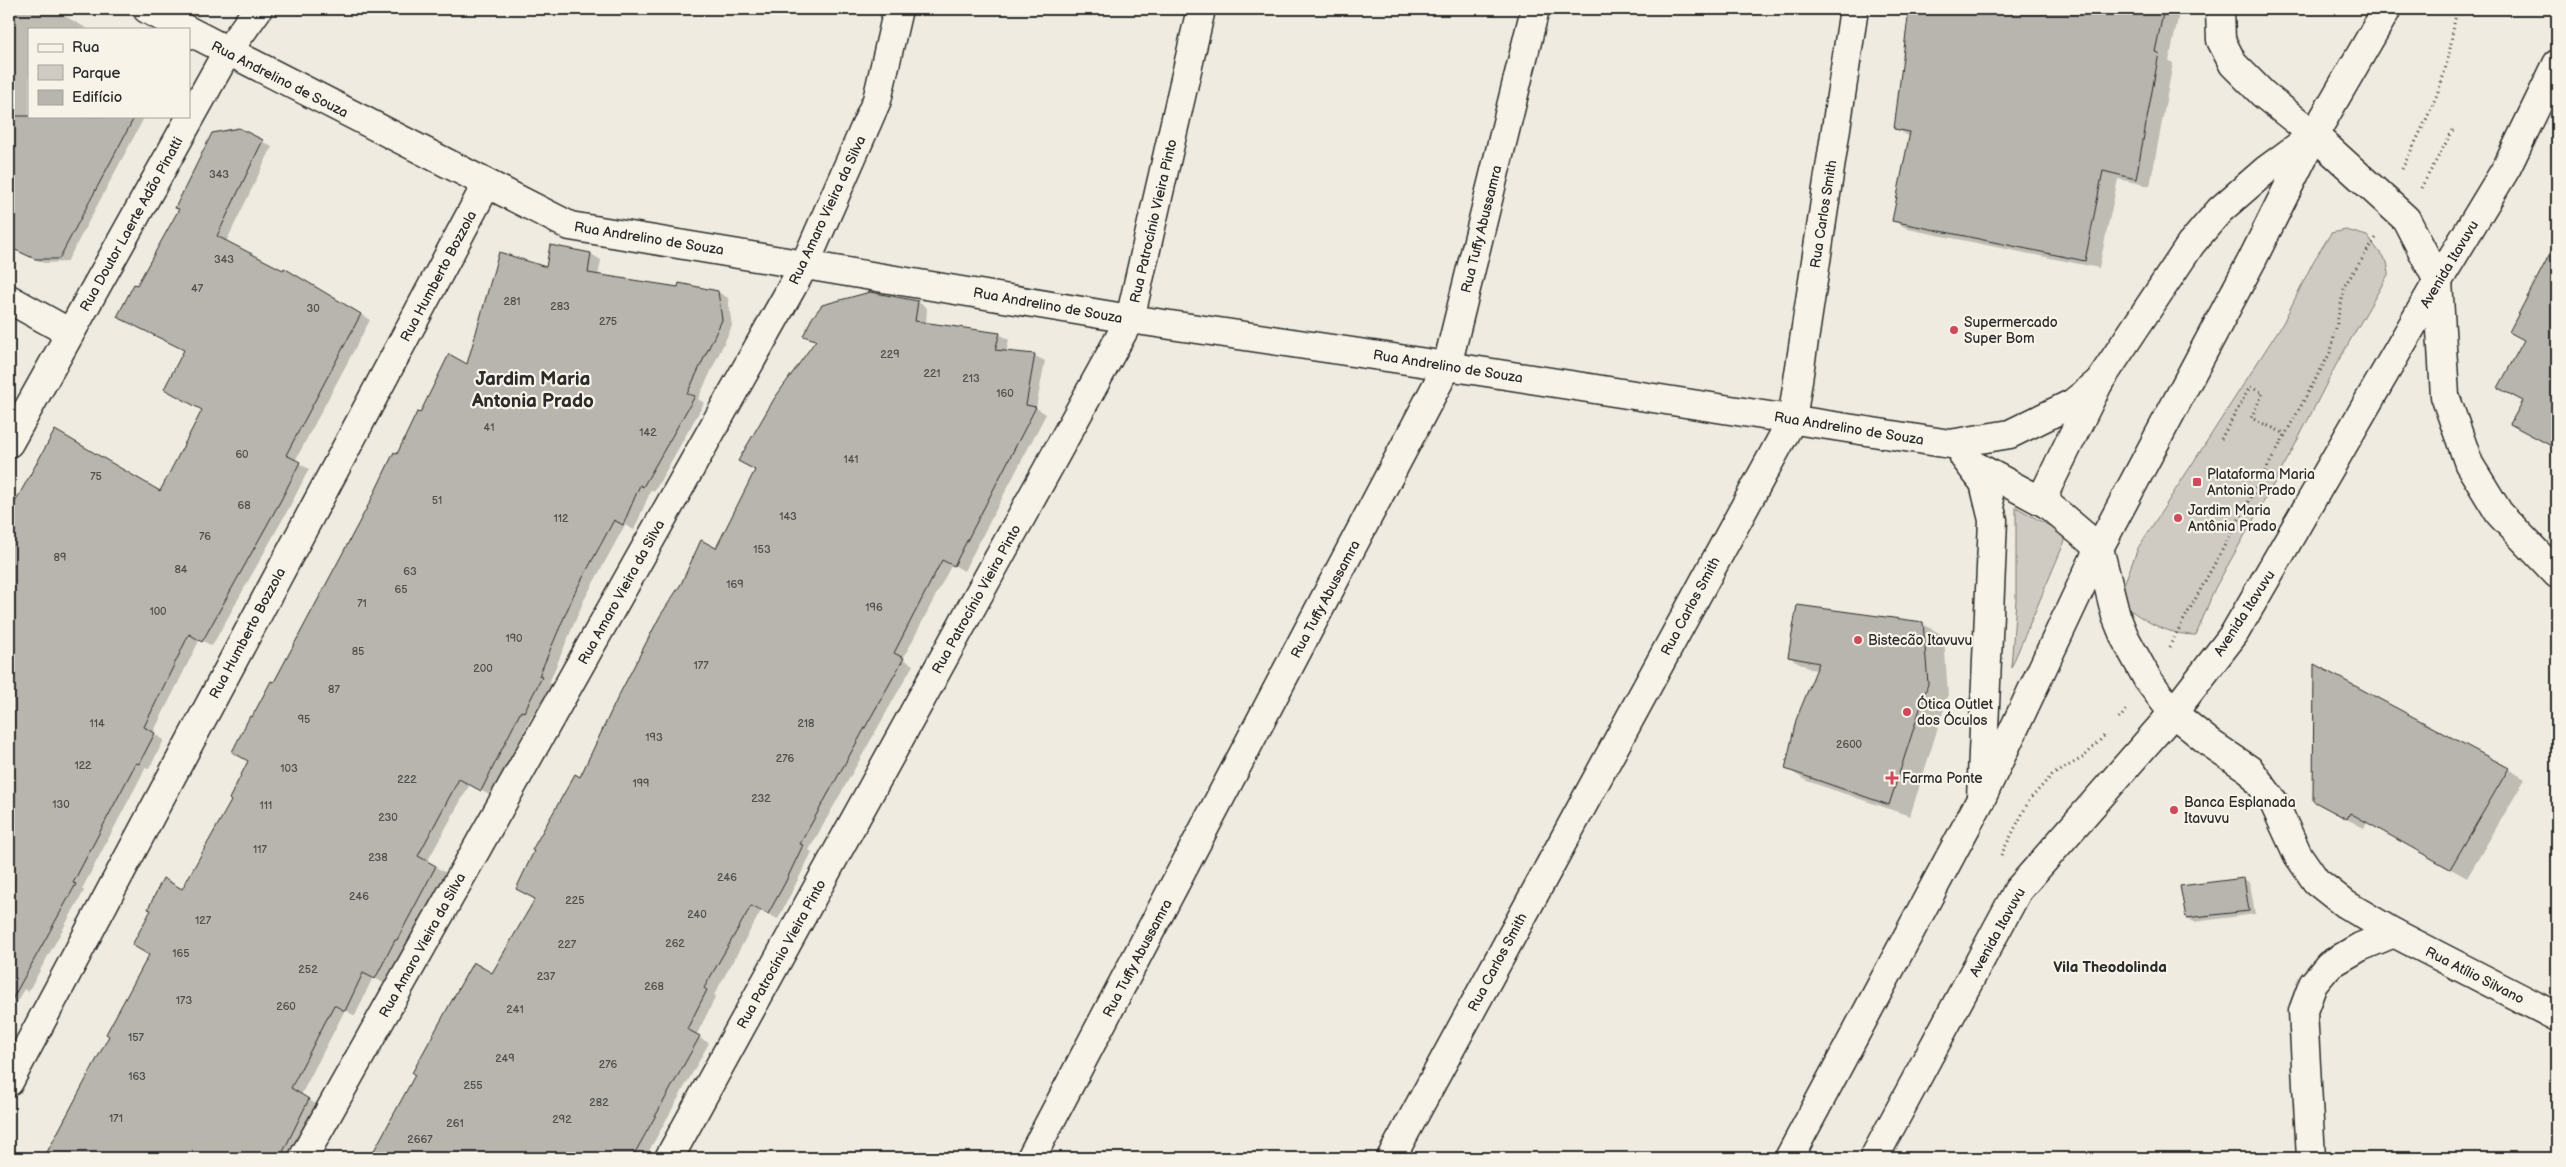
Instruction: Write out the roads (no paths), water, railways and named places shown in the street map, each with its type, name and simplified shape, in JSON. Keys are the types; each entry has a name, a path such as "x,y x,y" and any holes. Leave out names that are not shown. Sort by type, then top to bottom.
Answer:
{"street":[{"path":"147,9 182,28"},
{"name":"Rua Doutor Laerte Adão Pinatti","path":"9,443 227,52 258,9"},
{"name":"Rua Amaro Vieira da Silva","path":"303,1158 805,264 877,100 898,9"},
{"name":"Rua Patrocínio Vieira Pinto","path":"669,1158 1130,319 1201,9"},
{"name":"Rua Tuffy Abussamra","path":"1031,1158 1447,366 1535,9"},
{"name":"Rua Carlos Smith","path":"1391,1158 1792,420 1854,9"},
{"path":"2220,9 2221,40 2233,64 2274,104 2314,135 2406,219 2438,281 2446,396 2469,464 2499,513 2557,574"},
{"path":"1789,1158 1981,799 2099,548 2252,260 2314,135 2387,9"},
{"name":"Rua Andrelino de Souza","path":"190,32 486,185 570,226 1130,319 1950,444 2010,434 2072,403 2100,382"},
{"name":"Avenida Itavuvu","path":"1874,1158 2018,890 2173,713 2234,634 2438,281 2507,167 2557,64"},
{"path":"2047,504 2046,490 2100,382 2191,244 2214,216 2266,170 2314,135"},
{"name":"Rua Humberto Bozzola","path":"9,1082 486,185"},
{"path":"9,299 70,333"},
{"path":"1950,444 1970,464 1984,483 1993,520 1981,799"},
{"path":"1970,464 2047,504 2099,548"},
{"name":"Rua Atílio Silvano","path":"2099,548 2116,616 2148,680 2173,713 2210,743 2250,770 2273,801 2298,854 2316,880 2345,904 2394,933 2557,1018"},
{"path":"2311,1158 2303,1010 2313,984 2329,966 2360,947 2394,933"}],"place":[{"name":"Supermercado Super Bom","path":"1954,330"},
{"name":"Plataforma Maria Antonia Prado","path":"2197,482"},
{"name":"Jardim Maria Antônia Prado","path":"2178,518"},
{"name":"Bistecão Itavuvu","path":"1858,640"},
{"name":"Ótica Outlet dos Óculos","path":"1907,712"},
{"name":"Farma Ponte","path":"1892,778"},
{"name":"Banca Esplanada Itavuvu","path":"2174,810"}],"district":[{"name":"Jardim Maria Antonia Prado","path":"533,389"},
{"name":"Vila Theodolinda","path":"2110,967"}]}
